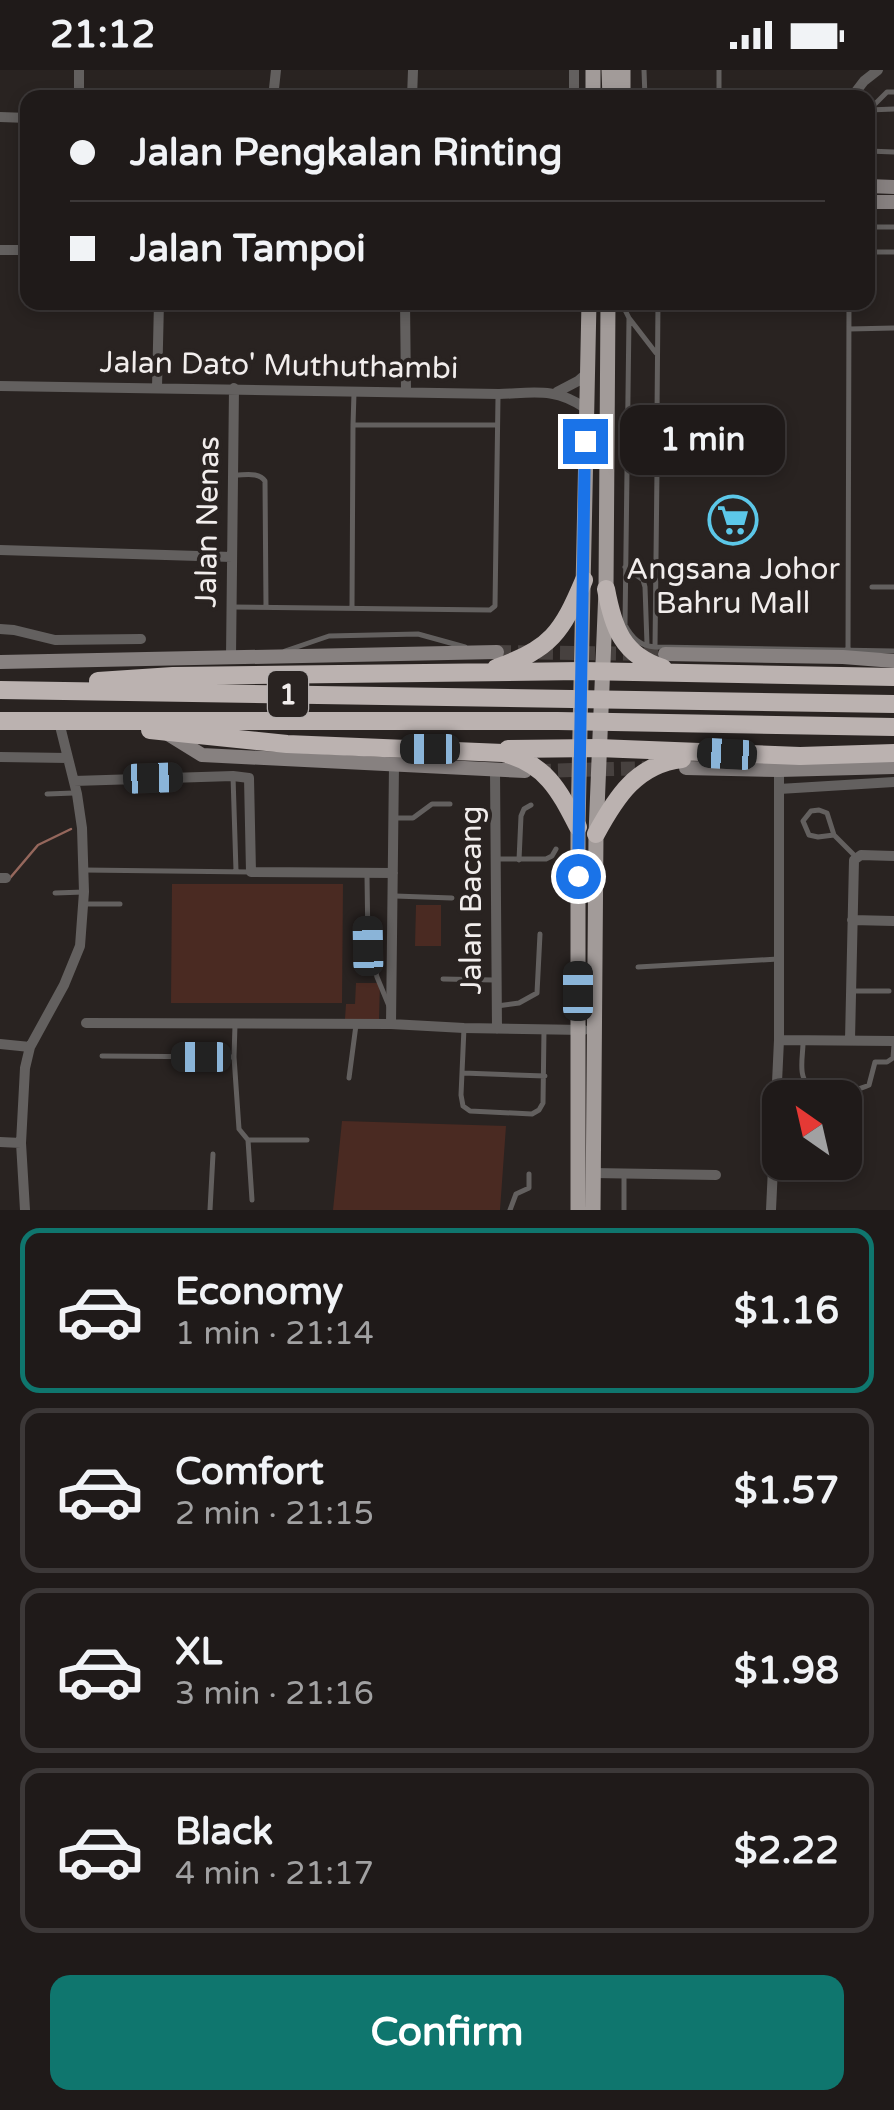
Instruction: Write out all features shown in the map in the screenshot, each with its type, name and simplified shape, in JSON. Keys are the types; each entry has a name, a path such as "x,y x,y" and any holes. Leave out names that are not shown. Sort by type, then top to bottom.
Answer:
{"highway":[{"path":"471,673 510,664 541,648 562,626 584,577"},
{"path":"606,584 612,622 626,644 652,665 681,674"},
{"path":"9,690 173,676 602,671 894,677"},
{"name":"1","path":"9,690 894,704"},
{"name":"1","path":"0,721 538,721 894,727"},
{"path":"102,721 163,732 321,746 393,757 503,753 541,770 584,833 636,776 648,769 668,761 727,754"},
{"path":"393,757 588,748 727,754 894,753"}],"main road":[{"path":"578,1210 577,1029 588,748 582,671 589,310"},
{"path":"588,748 602,671 606,584 608,310"},
{"path":"584,833 595,1030 593,1210"}],"street":[{"path":"857,90 878,70"},
{"path":"157,387 159,310"},
{"path":"405,310 406,391"},
{"path":"556,393 586,374"},
{"name":"Jalan Dato' Muthuthambi","path":"0,386 556,393 585,408"},
{"name":"Jalan Nenas","path":"231,657 234,388"},
{"path":"0,550 232,557"},
{"path":"0,630 55,640 140,639"},
{"path":"656,649 894,661"},
{"path":"0,662 490,652"},
{"path":"25,1210 21,1143 25,1068 30,1047 80,946 84,870 77,794 59,722"},
{"path":"163,732 202,755 393,757 496,771 525,771"},
{"path":"0,757 68,758"},
{"path":"391,1024 393,757"},
{"path":"686,768 894,767"},
{"path":"771,1210 778,1040 779,770"},
{"name":"Jalan Bacang","path":"496,771 497,1029"},
{"path":"74,781 249,778 251,872 392,873"},
{"path":"779,789 894,782"},
{"path":"850,1040 854,860 894,856"},
{"path":"852,920 894,921"},
{"name":"Jalan Bacang","path":"86,1023 391,1024 595,1030"},
{"path":"778,1040 894,1043"},
{"path":"0,1044 30,1047"},
{"path":"0,1142 21,1143"},
{"path":"593,1173 716,1175"}],"lane":[{"path":"624,310 658,355"},
{"path":"657,414 658,310"},
{"path":"848,650 849,310"},
{"path":"629,318 625,625 631,636 656,649 894,651"},
{"path":"849,328 894,328"},
{"path":"608,351 628,353"},
{"path":"352,607 354,390"},
{"path":"232,607 490,610 494,606 499,394"},
{"path":"353,426 497,425"},
{"path":"656,649 657,470"},
{"path":"233,474 256,474 265,481 266,606"},
{"path":"625,567 646,587 656,649"},
{"path":"654,574 667,575"},
{"path":"872,588 894,587"},
{"path":"233,776 236,871"},
{"path":"47,794 77,794"},
{"path":"393,818 413,818 432,804 450,804"},
{"path":"519,860 521,816 531,805"},
{"path":"834,835 809,835 803,821 811,811 827,813 834,835 856,857"},
{"path":"496,859 546,859 556,849"},
{"path":"84,870 251,872"},
{"path":"367,872 368,946 391,1010"},
{"path":"55,893 120,904"},
{"path":"392,896 452,898"},
{"path":"497,1006 519,1003 538,993 540,934"},
{"path":"638,968 778,959"},
{"path":"443,979 497,980"},
{"path":"851,992 889,991"},
{"path":"235,1025 238,1129 248,1140 252,1200"},
{"path":"349,1078 356,1025"},
{"path":"464,1028 463,1106 470,1111 532,1114 542,1103 544,1029"},
{"path":"803,1040 803,1077 816,1091 865,1088 872,1079 874,1062 894,1058 894,1043"},
{"path":"102,1056 234,1057"},
{"path":"462,1073 544,1076"},
{"path":"248,1140 307,1140"},
{"path":"210,1210 214,1154"},
{"path":"510,1210 516,1194 530,1188 529,1174"},
{"path":"624,1174 624,1210"}],"shaded area":[{"path":"172,884 343,884 342,1003 171,1003"},
{"path":"416,905 441,905 441,946 415,946"},
{"path":"356,983 380,983 379,1019 345,1019 346,1004 355,1004"},
{"path":"342,1121 506,1126 500,1210 333,1210"}],"waterway":[{"path":"10,878 38,845 71,829"}],"tunnel":[{"path":"497,652 665,654"},
{"path":"537,771 650,768"}],"place":[{"name":"Angsana Johor Bahru Mall","path":"733,520"}],"route":[{"path":"578,876 585,441"}]}
